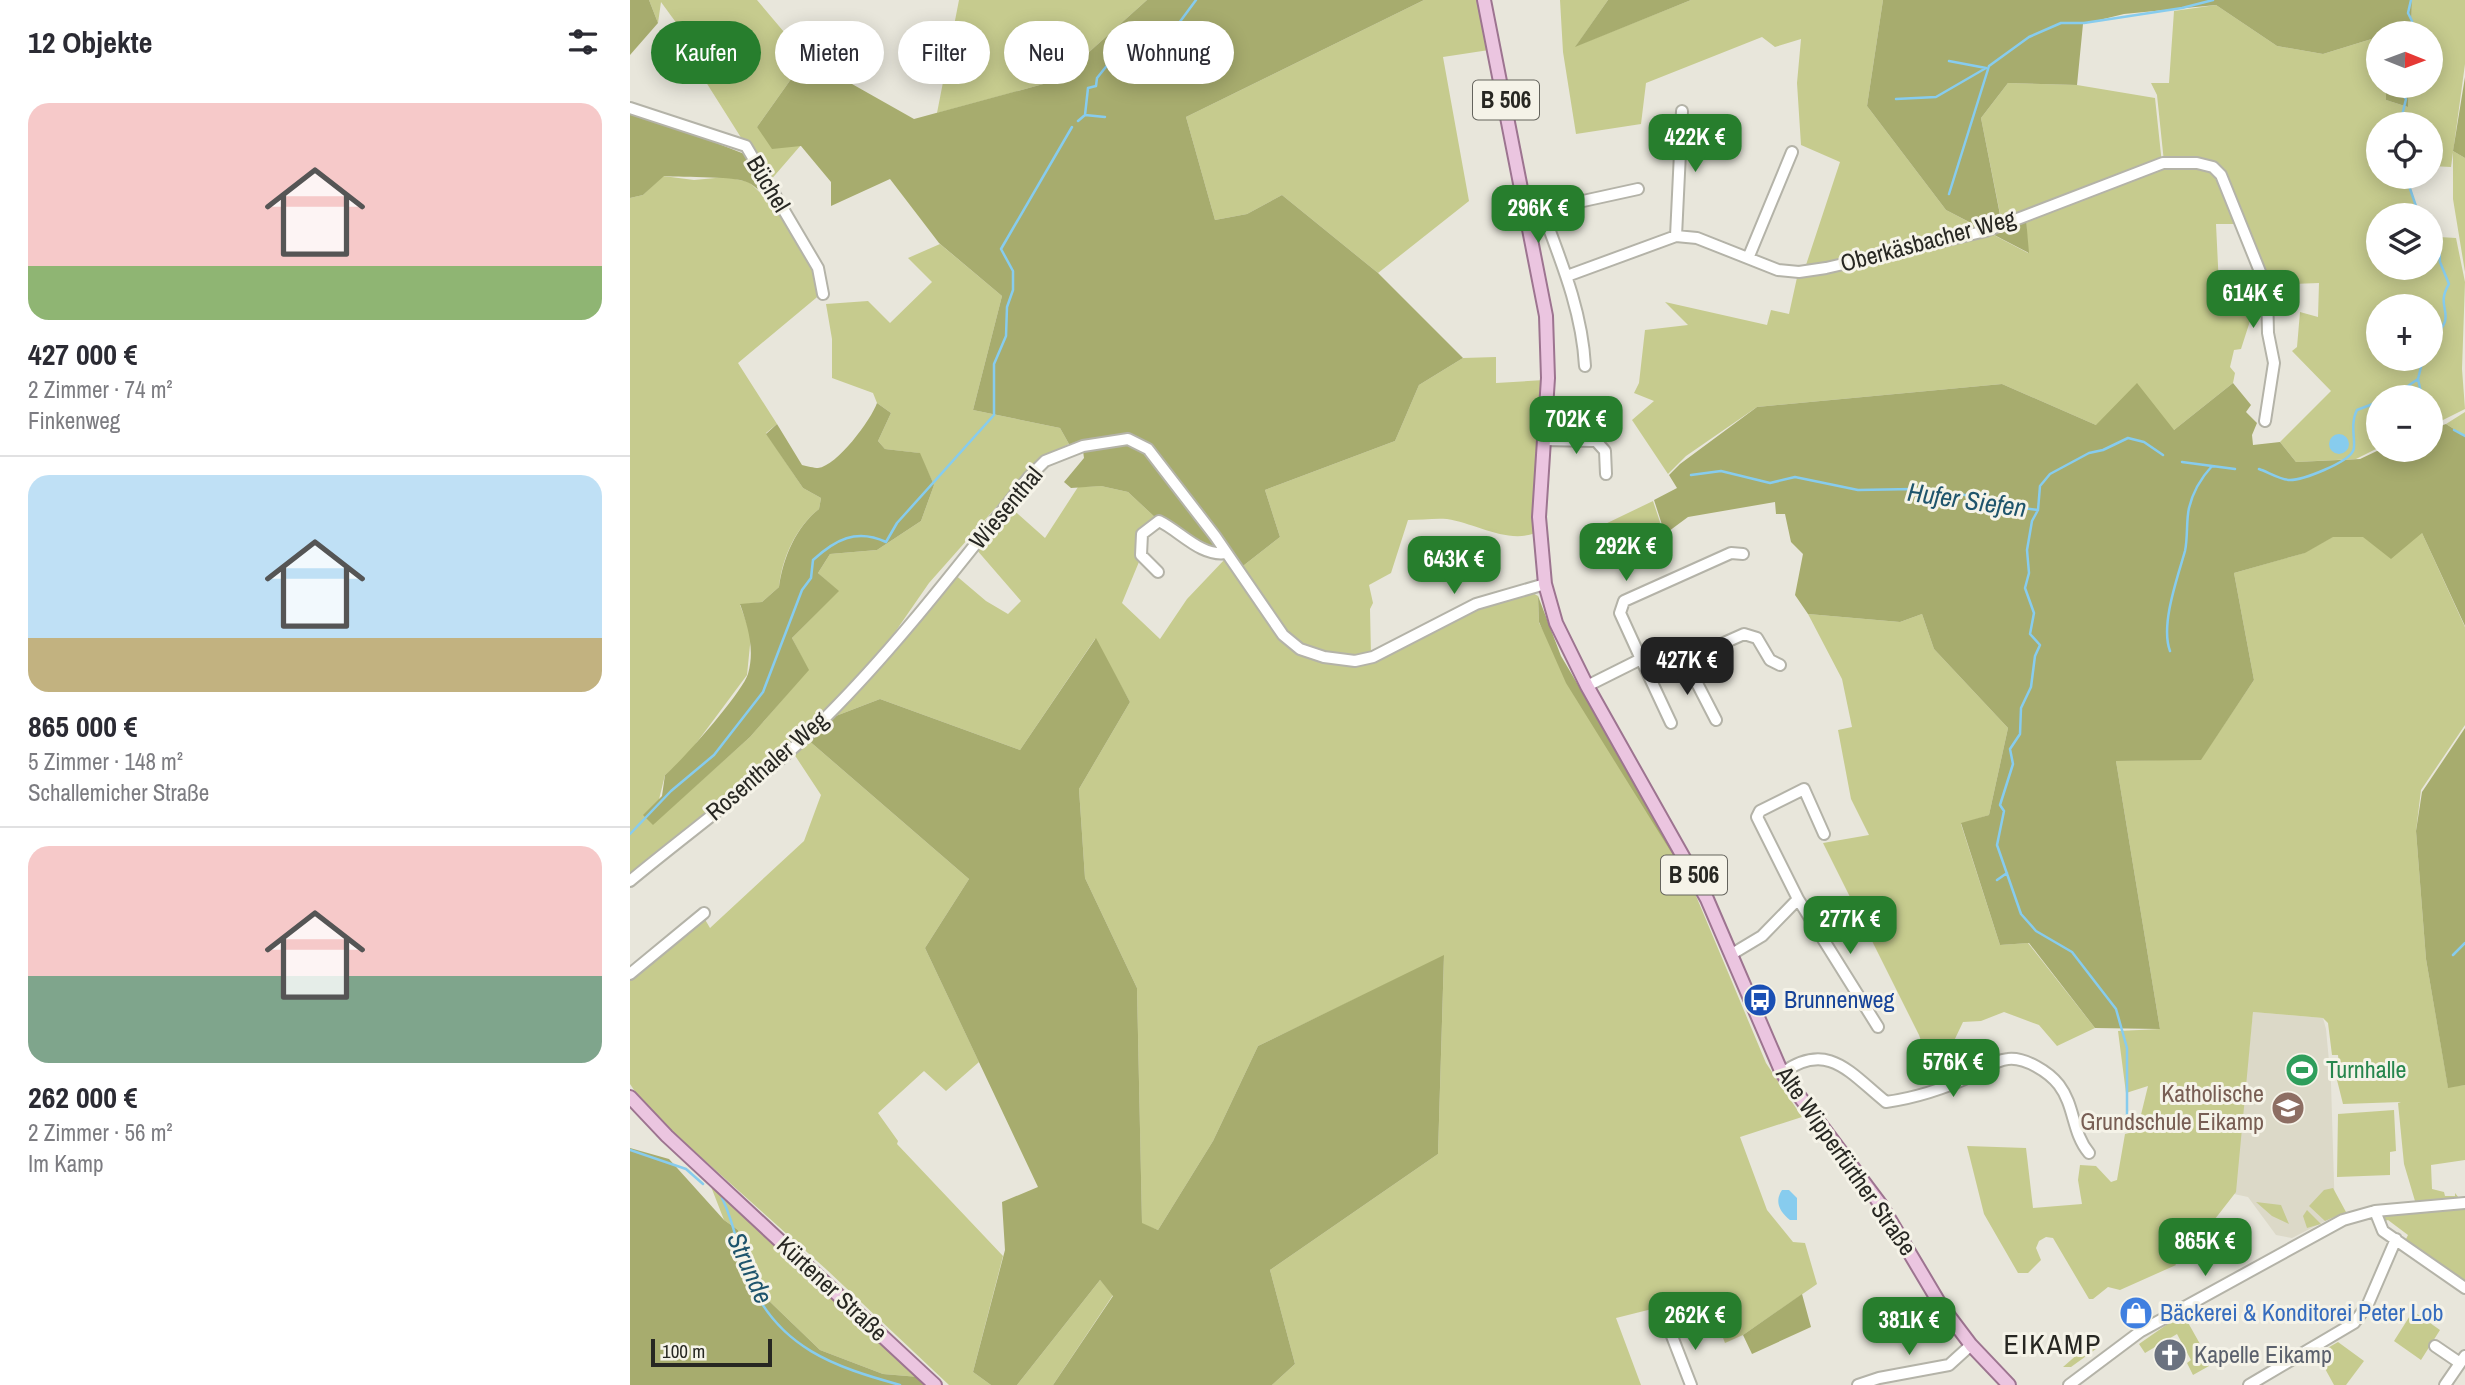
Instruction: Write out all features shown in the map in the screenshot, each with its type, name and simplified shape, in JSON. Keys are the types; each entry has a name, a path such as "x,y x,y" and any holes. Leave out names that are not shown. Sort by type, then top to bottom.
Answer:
{"main road":[{"name":"Alte Wipperfürther Straße","path":"1484,0 1539,269 1548,334 1539,517 1545,584 1556,623 1587,687 1672,833 1732,954 1783,1073 1881,1205 1941,1304 1971,1345 2009,1385"},
{"name":"Kürtener Straße","path":"630,1097 667,1136 935,1385"}],"street":[{"name":"Büchel","path":"630,108 746,146 818,268 823,294"},
{"path":"1567,276 1676,236 1682,111"},
{"path":"1749,256 1792,152"},
{"name":"Oberkäsbacher Weg","path":"1676,236 1697,238 1749,256 1778,270 1799,272 1986,231 2163,163 2197,163 2213,167 2221,174 2249,238 2267,289 2268,333 2274,363 2265,421"},
{"path":"1542,210 1638,189"},
{"path":"1524,200 1542,210 1567,276 1583,329 1585,366"},
{"name":"Wiesenthal","path":"897,642 1029,477 1045,461 1082,446 1128,439 1148,449 1283,635 1300,649 1324,657 1355,661 1381,654 1444,618 1476,604 1545,584"},
{"path":"1544,440 1595,441 1605,451 1606,474"},
{"path":"1158,572 1141,555 1142,534 1158,521 1175,529 1199,548 1216,555 1226,553"},
{"path":"1671,723 1652,675 1620,613 1624,601 1731,553 1743,554"},
{"path":"1652,675 1744,634 1757,638 1770,660 1780,665"},
{"name":"Rosenthaler Weg","path":"630,881 778,761 825,718 897,642"},
{"path":"1587,687 1642,659"},
{"path":"1685,660 1716,720"},
{"path":"1824,834 1804,789 1760,811 1757,817 1798,899 1878,1027"},
{"path":"1732,954 1762,936 1798,899"},
{"path":"630,974 704,913"},
{"path":"1783,1073 1811,1057 1824,1058 1840,1066 1886,1102 1976,1075 1996,1062 2020,1060 2043,1070 2057,1083 2066,1097 2078,1140 2089,1153"},
{"path":"2069,1385 2151,1325 2325,1228 2375,1211 2465,1203"},
{"path":"2375,1211 2379,1226 2465,1288"},
{"path":"2249,1385 2354,1323 2368,1304 2396,1239"},
{"path":"1670,1331 1691,1385"},
{"path":"1858,1385 1879,1378 1949,1365 1971,1345"},
{"path":"2435,1346 2463,1359 2445,1385"}],"shaded area":[{"name":"Katholische Grundschule Eikamp","path":"2253,1012 2323,1018 2326,1029 2331,1083 2335,1216 2292,1238 2276,1235 2248,1197 2234,1194"}],"green space":[{"path":"630,0 649,0 657,21 651,21 651,31 630,55"},
{"path":"649,0 757,0 775,21 775,84 788,84 757,127 801,145 769,182 707,84 761,84 761,21 675,21 661,2 657,21"},
{"path":"959,0 1147,0 1124,21 1103,21 1103,40 1089,52 1089,21 1004,21 1004,84 1043,84 937,113 943,84 990,84 990,21 955,21"},
{"path":"1147,0 1424,0 1186,117 1215,220 1247,214 1282,195 1378,273 1463,358 1419,385 1395,441 1265,490 1280,537 1239,569 1226,552 1216,554 1158,520 1128,492 1101,486 1071,488 1064,482 1084,458 1082,444 1069,444 1060,428 973,410 1002,296 939,243 890,179 831,206 831,182 801,146 772,149 757,127 788,84 852,84 914,119 1043,84 1089,84 1089,52 1103,40 1103,84 1234,84 1234,21 1124,21"},
{"path":"1424,0 1479,0 1489,50 1443,57 1469,201 1378,273 1282,195 1247,214 1215,220 1186,117"},
{"path":"1560,0 1608,0 1576,46 1691,0 1883,0 1867,106 1946,210 2028,253 2026,218 2163,166 2212,169 2243,224 2216,224 2220,307 2246,304 2250,321 2241,349 2234,350 2230,367 2235,373 2233,383 2174,430 2096,425 2002,384 1757,407 1686,456 1668,474 1632,420 1654,401 1634,393 1639,383 1645,330 1688,325 1665,302 1767,325 1771,310 1789,314 1798,273 1804,271 1840,162 1801,145 1797,83 1801,39 1775,47 1762,37 1646,83 1641,124 1576,134 1563,52"},
{"path":"1608,0 1691,0 1575,47"},
{"path":"1883,0 2412,0 2411,21 2366,21 2366,41 2323,54 2277,46 2216,5 2124,14 2083,24 2077,85 2008,83 1981,118 2002,225 2026,218 2029,253 1946,210 1867,106"},
{"path":"2412,0 2465,0 2465,64 2451,167 2443,167 2443,112 2366,112 2366,189 2411,189 2415,203 2366,203 2366,280 2443,280 2443,237 2456,238 2465,282 2462,369 2465,409 2443,420 2443,385 2366,385 2366,454 2356,459 2296,462 2280,442 2331,391 2292,351 2297,347 2300,312 2318,317 2319,283 2267,285 2223,173 2164,162 2157,95 2151,83 2169,83 2174,11 2216,5 2277,46 2323,54 2366,41 2366,98 2386,98 2408,107 2408,98 2443,98 2443,21 2411,21"},
{"path":"2465,77 2465,158 2453,151"},
{"path":"2008,83 2077,85 2155,98 2162,164 2002,224 1981,118"},
{"path":"2408,98 2408,107 2386,100"},
{"path":"630,109 752,157 787,219 751,184 735,179 664,176 643,195 630,198"},
{"path":"2453,151 2465,158 2465,272 2453,199"},
{"path":"663,176 694,180 726,177 749,182 787,219 817,268 822,293 738,363 777,424 766,433 803,488 821,498 819,509 803,525 792,544 783,565 779,587 762,602 740,605 751,635 747,675 683,761 665,775 653,824 750,737 808,670 792,638 838,591 818,573 830,554 877,550 921,521 934,485 919,453 885,449 878,441 891,413 877,403 873,393 832,378 832,339 826,304 868,301 890,323 932,282 908,258 940,244 1002,296 973,410 1060,428 1069,444 1037,461 929,583 893,635 894,642 825,716 630,880 630,198 643,195"},
{"path":"1496,357 1496,383 1544,380 1535,533 1513,536 1447,519 1408,520 1391,573 1369,585 1373,603 1370,609 1371,655 1346,656 1325,653 1307,646 1278,622 1239,569 1280,537 1265,490 1395,441 1419,385 1463,358"},
{"path":"2137,383 2174,430 2233,383 2251,405 2246,412 2257,423 2252,435 2253,445 2280,442 2296,462 2360,459 2366,456 2366,462 2443,462 2443,425 2446,424 2465,436 2465,626 2422,533 2391,559 2363,537 2333,537 2305,553 2234,573 2254,680 2201,760 2116,761 2160,1029 2095,1028 2029,943 2000,945 1961,823 1989,815 2008,728 1934,649 1922,614 1900,622 1808,614 1795,595 1803,554 1791,542 1785,514 1776,514 1775,502 1688,517 1665,534 1654,500 1677,488 1669,475 1680,464 1757,407 2002,384 2096,425"},
{"path":"877,403 891,413 878,441 885,449 920,453 934,485 921,521 877,550 830,554 818,573 839,591 792,638 809,670 750,737 653,825 643,815 662,796 665,775 724,711 748,674 751,647 740,604 762,602 779,587 784,565 797,534 819,509 821,498 803,488 766,434 777,424 802,465 818,468 843,451 861,431"},
{"path":"2465,412 2465,436 2446,424"},
{"path":"1101,486 1128,492 1158,520 1141,533 1141,557 1122,603 1160,639 1187,599 1225,559 1300,652 1375,661 1477,607 1531,592 1538,596 1539,623 1691,884 1766,1063 1802,1117 1740,1137 1767,1210 1793,1242 1805,1243 1817,1284 1743,1335 1725,1343 1713,1312 1656,1308 1616,1318 1641,1385 1272,1385 1295,1364 1270,1270 1438,1154 1444,956 1258,1046 1213,1141 1158,1230 1142,1224 1137,988 1085,878 1079,789 1130,702 1095,639 1020,750 880,699 828,719 953,573 986,601 1008,614 1021,601 976,549 1009,506 1045,538 1078,487"},
{"path":"1653,501 1664,534 1612,562 1601,526"},
{"path":"2422,533 2465,627 2465,725 2421,790 2416,831 2426,959 2448,1087 2465,1085 2465,1160 2431,1165 2432,1189 2444,1192 2445,1196 2455,1196 2455,1193 2459,1198 2450,1201 2415,1201 2404,1164 2398,1103 2401,1102 2343,1104 2336,1076 2340,1074 2338,1055 2332,1055 2328,1023 2323,1018 2253,1012 2236,1192 2208,1228 2167,1251 2176,1265 2120,1290 2108,1287 2093,1299 2089,1299 2053,1238 2046,1237 2039,1241 2036,1248 2041,1260 2028,1273 2018,1273 1984,1214 1967,1146 2026,1148 2033,1208 2082,1204 2078,1180 2080,1165 2096,1166 2111,1182 2117,1180 2125,1134 2137,1131 2148,1086 2126,1093 2118,1031 2160,1029 2116,761 2201,759 2254,680 2234,573 2304,553 2332,537"},
{"path":"1538,596 1561,656 1672,844 1691,884 1566,683 1539,622"},
{"path":"1808,614 1900,622 1922,614 1934,649 2008,728 1989,815 1961,824 2000,945 2028,943 2095,1028 2057,1046 2039,1025 2004,1012 1981,1021 1963,1022 1953,1043 1933,1056 1942,1084 1937,1086 1919,1035 1823,843 1869,835 1851,799 1838,730 1852,727 1842,679"},
{"path":"1096,638 1130,702 1079,789 1085,878 1137,988 1142,1223 1158,1230 1213,1141 1258,1046 1444,955 1438,1154 1270,1270 1295,1364 1272,1385 1053,1385 1113,1296 1100,1280 1017,1385 991,1385 973,1372 1005,1250 1002,1202 1038,1187 925,948 969,879 807,739 828,719 880,699 1020,750"},
{"path":"2465,728 2465,1085 2448,1088 2426,959 2416,831 2422,792"},
{"path":"807,739 969,879 925,948 979,1062 946,1091 924,1071 878,1113 898,1141 897,1144 1003,1256 973,1372 991,1385 949,1385 827,1270 646,1108 630,1084 630,976 703,916 710,928 804,841 821,795 794,754"},
{"path":"2394,1110 2396,1151 2390,1152 2390,1175 2337,1177 2338,1114"},
{"path":"630,1148 669,1159 724,1220 738,1230 766,1298 820,1350 883,1374 919,1377 926,1385 630,1385"},
{"path":"710,1184 919,1377 883,1374 820,1350 766,1298 738,1230 724,1220"},
{"path":"2333,1188 2346,1212 2325,1221 2309,1206 2324,1190"},
{"path":"2256,1202 2281,1205 2289,1224 2272,1216"},
{"path":"2465,1207 2465,1286 2405,1241 2408,1235 2388,1220 2382,1222 2385,1215"},
{"path":"2307,1210 2321,1224 2307,1228 2303,1216"},
{"path":"1100,1280 1113,1295 1053,1385 1017,1385"},
{"path":"1802,1294 1811,1327 1752,1354 1743,1335"},
{"path":"2413,1311 2440,1330 2421,1360 2394,1341"},
{"path":"2179,1316 2186,1319 2209,1360 2209,1366 2193,1375 2187,1363 2191,1360 2177,1334 2145,1353 2139,1344"},
{"path":"2095,1339 2100,1346 2071,1367 2063,1367"},
{"path":"2338,1342 2364,1361 2346,1385 2334,1385 2317,1354"}],"water":[{"path":"2339,434 2346,437 2349,444 2346,451 2339,454 2332,451 2329,444 2332,437"},
{"path":"1782,1190 1789,1190 1797,1198 1797,1220 1790,1220 1781,1210 1778,1199"}],"waterway":[{"path":"1078,121 1085,115 1088,88 1096,86 1097,78 1113,58 1135,57 1157,33 1179,23 1196,0"},
{"path":"1949,194 1989,66 2029,37 2061,23 2084,23 2182,8 2213,0"},
{"path":"2411,0 2408,13 2412,21"},
{"path":"1949,61 1986,68"},
{"path":"1896,99 1936,97 1986,68"},
{"path":"2403,112 2405,98"},
{"path":"1085,115 1105,117"},
{"path":"630,834 671,791 714,755 763,692 802,590 811,578 813,560 846,538 865,536 886,542 897,523 994,415 994,364 1006,336 1007,307 1013,290 1013,271 1001,249 1072,127"},
{"path":"2410,189 2415,203"},
{"path":"2443,269 2449,284 2445,293 2446,317 2443,326"},
{"name":"Hufer Siefen","path":"2419,385 2420,371"},
{"name":"Hufer Siefen","path":"2409,385 2418,379"},
{"name":"Hufer Siefen","path":"2259,469 2290,480 2314,474 2342,461 2353,451 2357,410 2366,407"},
{"path":"2454,430 2465,436"},
{"name":"Hufer Siefen","path":"1691,475 1721,471 1770,483 1795,477 1858,490 1913,489 1991,498 2008,506 2038,510 2040,486 2050,474 2089,453 2103,450 2128,438 2144,442 2163,455"},
{"name":"Hufer Siefen","path":"2182,462 2235,469"},
{"path":"2170,651 2167,628 2185,551 2189,508 2198,485 2212,466"},
{"path":"2038,510 2032,521 2027,550 2029,573 2025,588 2034,613 2030,634 2040,645 2035,656 2031,687 2021,708 2020,734 2010,749 2013,764 2000,805 2004,811 1997,845 2021,914 2036,931 2072,952 2116,1009 2127,1048 2127,1120"},
{"path":"1997,880 2007,873"},
{"path":"2453,955 2465,943"},
{"name":"Strunde","path":"630,1150 686,1169 703,1184"},
{"name":"Strunde","path":"722,1198 749,1279 761,1303 776,1322 792,1338 831,1362 900,1385"}],"place":[{"name":"Brunnenweg","path":"1760,1000"},
{"name":"Turnhalle","path":"2302,1070"},
{"name":"Katholische Grundschule Eikamp","path":"2288,1108"},
{"name":"Bäckerei & Konditorei Peter Lob","path":"2136,1313"},
{"name":"Kapelle Eikamp","path":"2170,1355"}],"district":[{"name":"EIKAMP","path":"2053,1344"}]}
